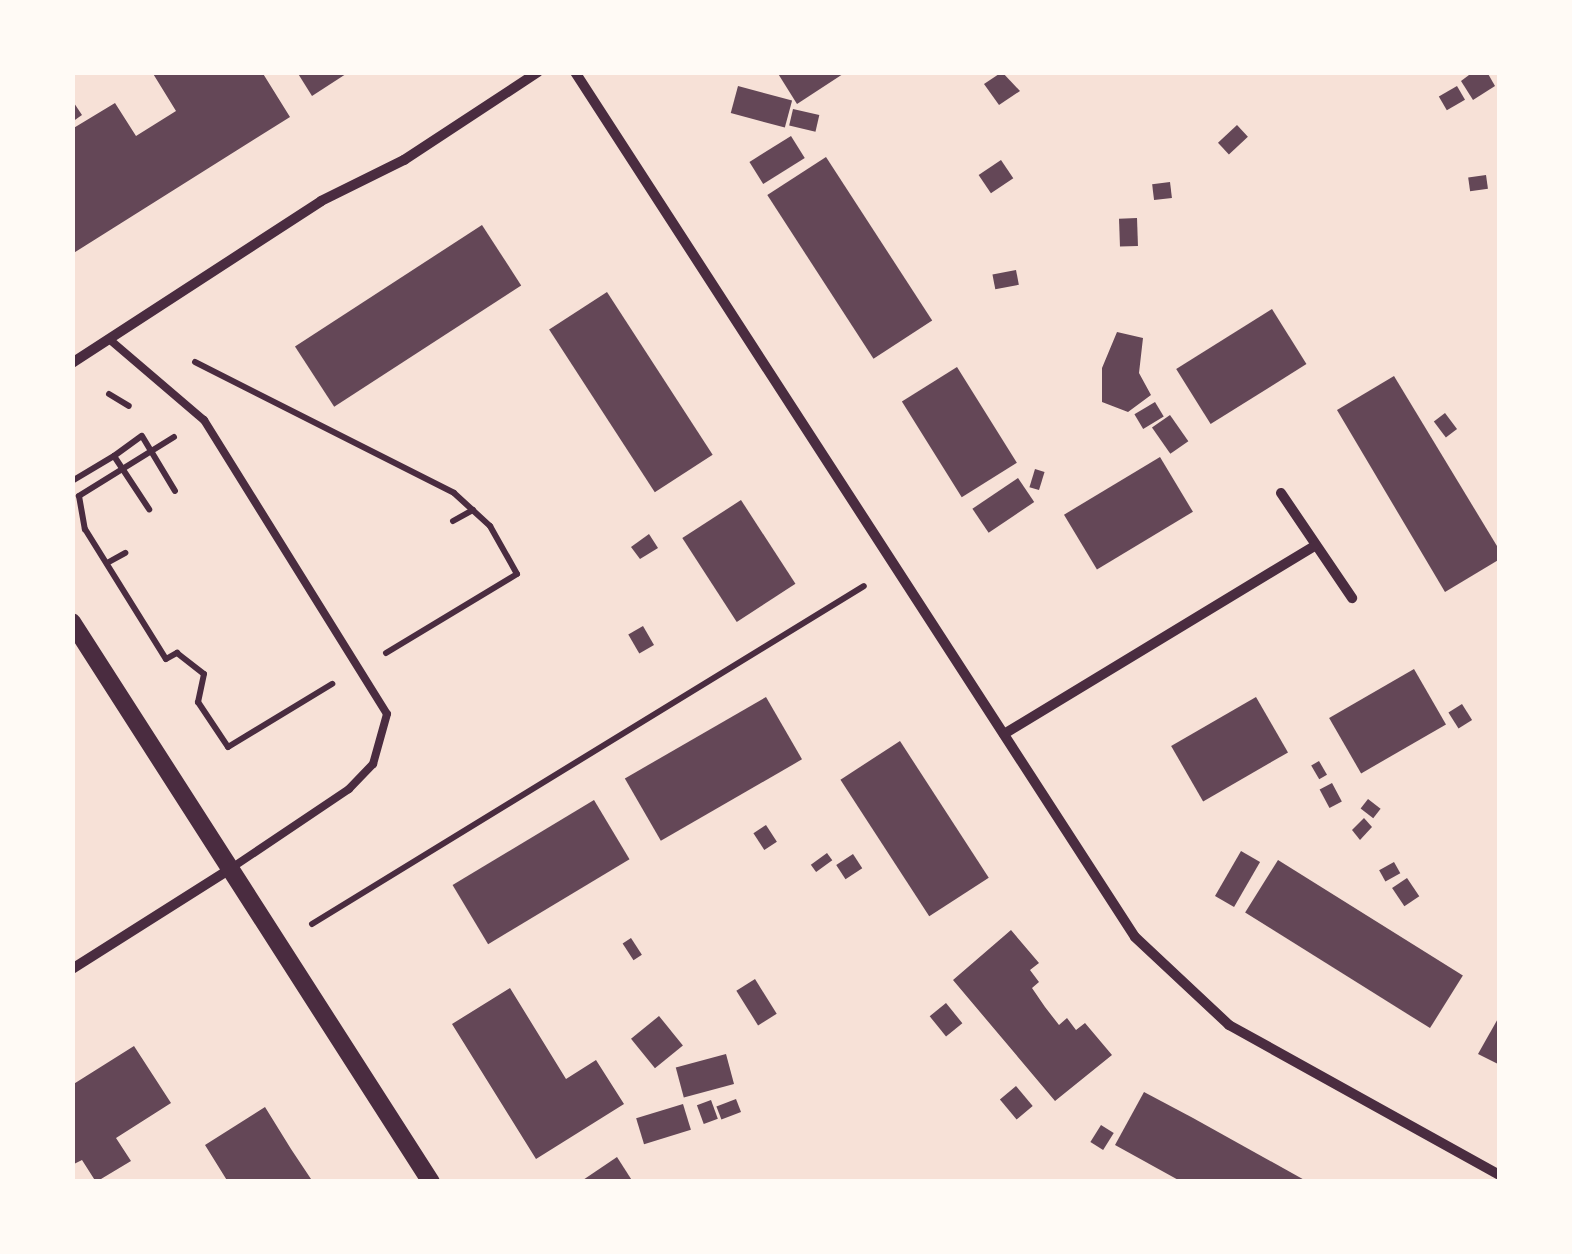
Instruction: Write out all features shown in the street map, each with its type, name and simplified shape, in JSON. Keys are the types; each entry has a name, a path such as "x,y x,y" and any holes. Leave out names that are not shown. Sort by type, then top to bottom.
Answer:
{"street":[{"path":"72,363 321,201 404,160 538,72"},
{"path":"574,72 1004,734 1113,910 1194,998 1229,1025 1500,1175"},
{"path":"1281,493 1352,598"},
{"path":"1004,734 1315,546"},
{"path":"72,622 431,1182"},
{"path":"72,969 230,869"}],"lane":[{"path":"108,340 204,420 362,666 387,714 373,764 349,790 230,869"}],"path":[{"path":"170,429 178,434 79,496 85,529 166,659 177,653 204,674 198,702 228,747 517,574 490,526 454,493 188,359"},
{"path":"109,394 135,409"},
{"path":"72,481 151,430"},
{"path":"142,436 176,491"},
{"path":"114,456 149,509"},
{"path":"453,521 472,510"},
{"path":"107,563 125,553"},
{"path":"278,944 895,566"}],"building":[{"path":"152,72 262,72 290,117 72,254 72,129 115,103 136,136 176,111"},
{"path":"297,72 349,72 312,96"},
{"path":"777,72 846,72 797,104"},
{"path":"1002,72 1020,91 999,105 984,84"},
{"path":"1473,72 1487,72 1495,86 1473,100 1461,81"},
{"path":"738,86 792,100 785,128 731,113"},
{"path":"1457,86 1465,100 1447,110 1439,96"},
{"path":"72,100 82,115 72,122"},
{"path":"793,109 819,115 815,132 789,126"},
{"path":"1237,125 1248,137 1229,154 1218,143"},
{"path":"791,136 805,158 763,184 749,162"},
{"path":"826,157 932,321 873,359 767,195"},
{"path":"1001,160 1013,178 991,193 979,175"},
{"path":"1486,175 1488,189 1470,191 1468,178"},
{"path":"1170,182 1172,198 1154,200 1152,184"},
{"path":"1137,218 1138,246 1120,247 1119,219"},
{"path":"482,225 521,285 334,407 295,346"},
{"path":"1016,270 1019,285 995,289 992,275"},
{"path":"607,292 713,455 655,492 549,330"},
{"path":"1272,309 1306,364 1211,424 1176,369"},
{"path":"1117,332 1143,338 1139,373 1151,395 1128,412 1102,402 1102,368"},
{"path":"957,367 1017,463 962,497 902,401"},
{"path":"1394,376 1500,551 1500,559 1445,592 1337,410"},
{"path":"1155,402 1164,417 1143,429 1134,414"},
{"path":"1445,413 1457,429 1446,437 1434,421"},
{"path":"1170,415 1188,441 1170,454 1152,428"},
{"path":"1160,457 1193,512 1097,570 1064,515"},
{"path":"1035,469 1045,472 1039,490 1029,487"},
{"path":"1018,478 1034,502 989,533 972,509"},
{"path":"741,500 795,584 737,622 682,538"},
{"path":"649,534 658,548 640,559 631,547"},
{"path":"643,626 654,645 639,654 628,634"},
{"path":"1414,669 1446,724 1361,773 1329,718"},
{"path":"766,697 802,759 661,841 625,778"},
{"path":"1256,697 1288,752 1203,801 1171,746"},
{"path":"1462,704 1472,720 1458,729 1448,712"},
{"path":"900,741 989,878 929,916 840,780"},
{"path":"1319,761 1327,775 1319,779 1311,766"},
{"path":"1332,783 1342,802 1329,808 1320,790"},
{"path":"1368,799 1381,809 1373,818 1361,808"},
{"path":"594,800 630,859 488,944 453,885"},
{"path":"1364,818 1372,827 1360,840 1352,830"},
{"path":"766,825 777,842 764,850 753,833"},
{"path":"1241,851 1260,862 1234,907 1215,896"},
{"path":"827,853 832,860 816,872 811,865"},
{"path":"853,854 862,868 845,879 836,865"},
{"path":"1278,860 1463,976 1430,1028 1245,913"},
{"path":"1394,862 1400,873 1385,882 1379,870"},
{"path":"1407,878 1419,896 1404,906 1392,888"},
{"path":"1011,930 1039,963 1030,970 1039,982 1032,988 1059,1025 1067,1018 1076,1030 1085,1023 1112,1055 1055,1101 953,980"},
{"path":"631,938 642,955 634,960 623,943"},
{"path":"755,979 777,1014 758,1025 736,991"},
{"path":"510,988 566,1079 596,1060 624,1104 536,1159 452,1024"},
{"path":"946,1003 962,1023 946,1036 930,1016"},
{"path":"1500,1015 1500,1065 1478,1054"},
{"path":"659,1016 683,1046 655,1068 631,1039"},
{"path":"134,1046 171,1103 116,1138 131,1161 96,1182 82,1160 72,1165 72,1085"},
{"path":"726,1054 734,1084 684,1097 676,1067"},
{"path":"1016,1086 1033,1106 1017,1119 1000,1099"},
{"path":"1144,1092 1308,1182 1182,1182 1115,1145"},
{"path":"736,1099 741,1112 721,1120 716,1107"},
{"path":"711,1100 718,1119 704,1124 697,1105"},
{"path":"683,1104 691,1130 644,1144 636,1118"},
{"path":"265,1107 313,1182 228,1182 205,1145"},
{"path":"1101,1125 1114,1133 1103,1150 1090,1142"},
{"path":"617,1157 633,1182 580,1182"}]}
